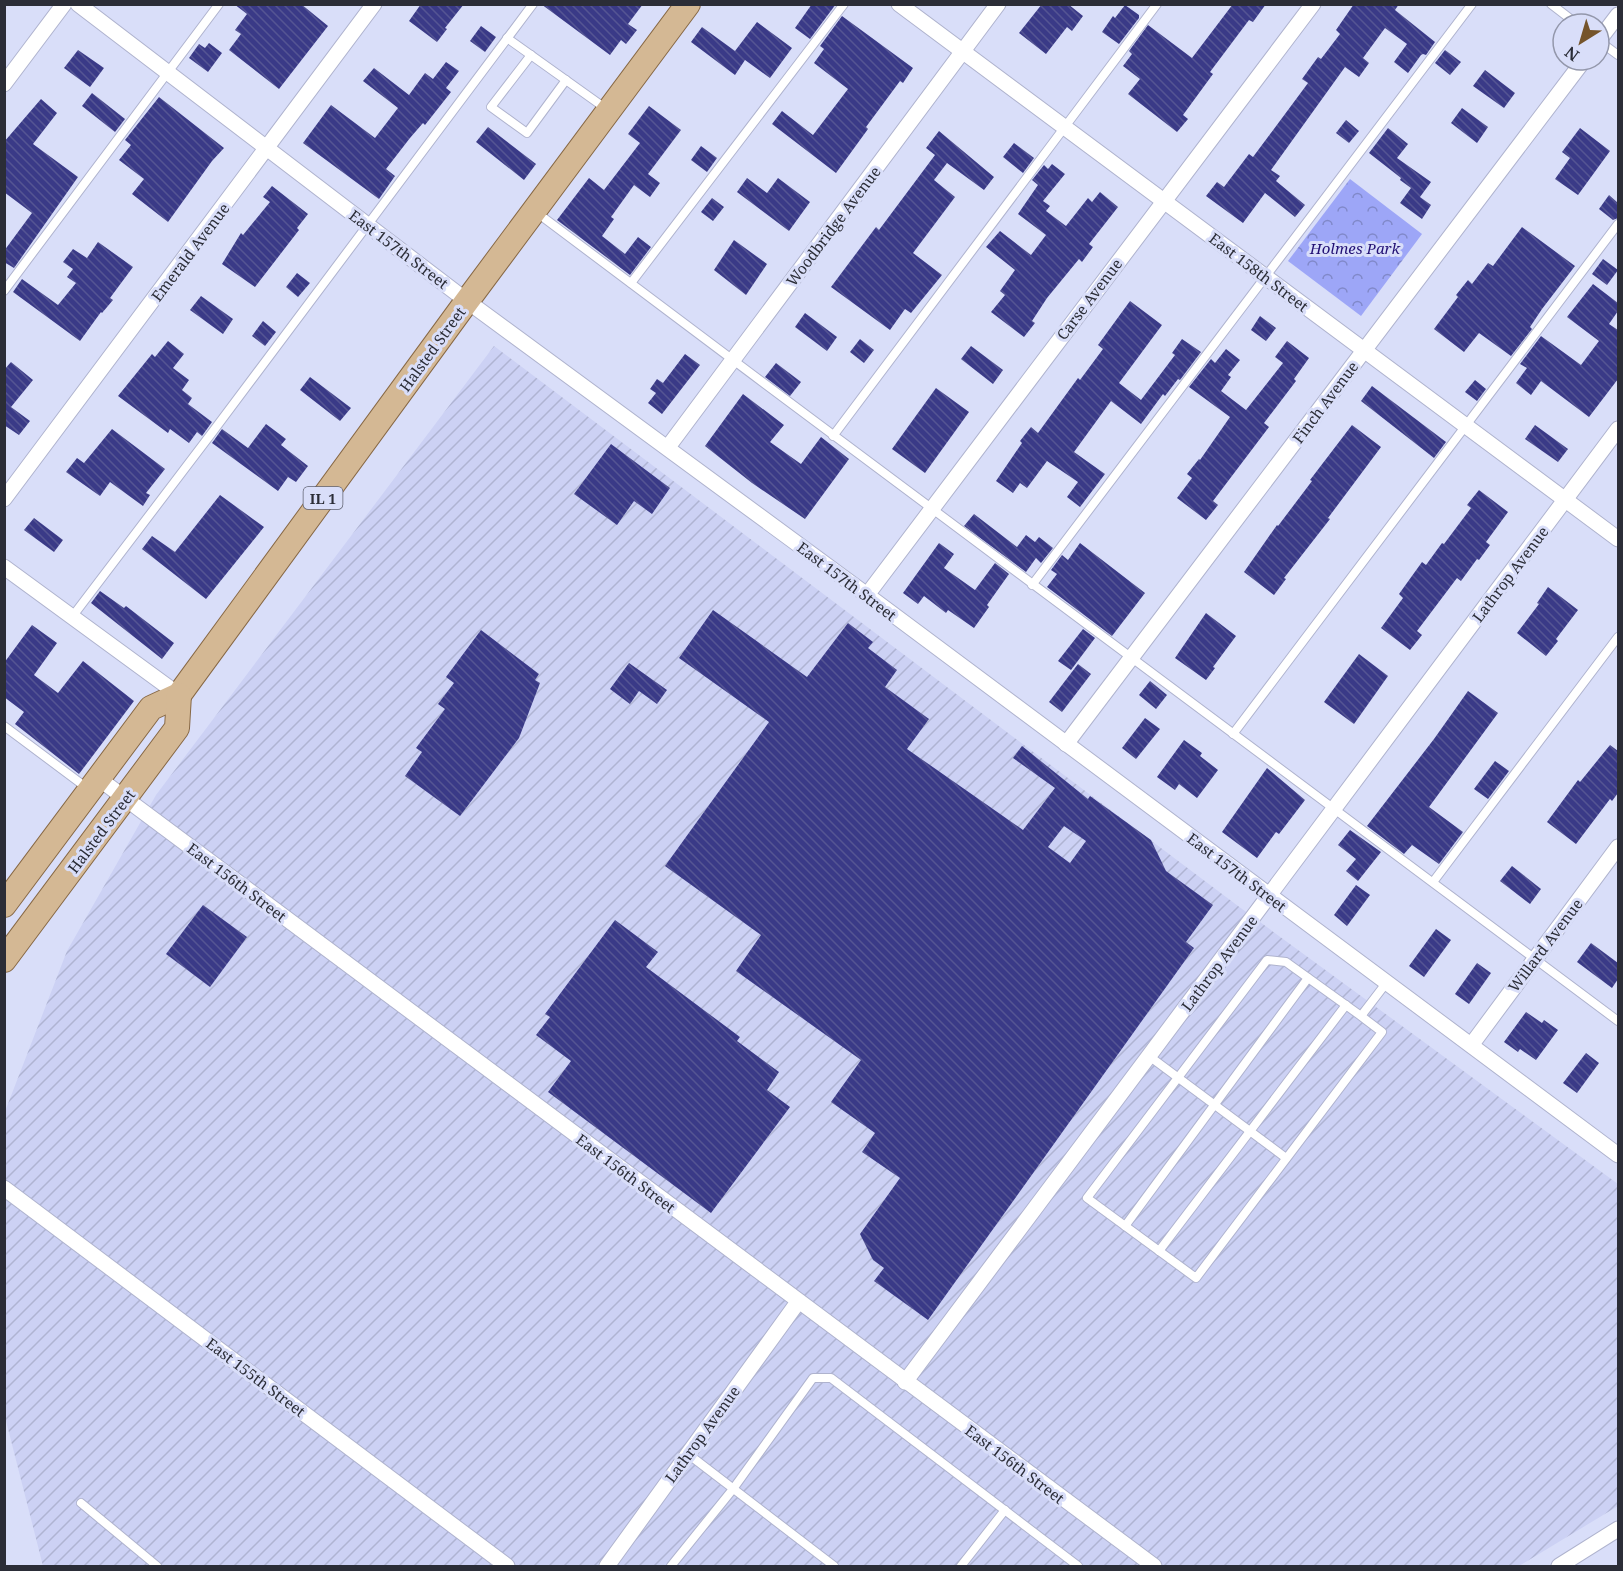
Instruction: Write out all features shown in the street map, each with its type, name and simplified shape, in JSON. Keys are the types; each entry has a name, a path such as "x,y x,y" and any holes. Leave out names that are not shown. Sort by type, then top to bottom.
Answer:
{"main road":[{"name":"Halsted Street","path":"4,905 151,708 179,695 688,4"},
{"name":"Halsted Street","path":"4,960 177,728 179,695"}],"street":[{"path":"4,84 64,4"},
{"name":"East 157th Street","path":"78,4 468,301 1472,1044 1618,1155"},
{"name":"Emerald Avenue","path":"4,499 374,4"},
{"name":"East 158th Street","path":"899,4 1618,539"},
{"name":"Woodbridge Avenue","path":"668,447 998,4"},
{"name":"Carse Avenue","path":"867,595 1313,4"},
{"name":"Finch Avenue","path":"1066,744 1575,72"},
{"name":"Lathrop Avenue","path":"905,1382 1618,429"},
{"path":"4,567 179,695"},
{"name":"East 156th Street","path":"94,784 125,798 1154,1566"},
{"name":"Willard Avenue","path":"1472,1044 1618,847"},
{"name":"East 155th Street","path":"4,1188 507,1566"},
{"name":"Lathrop Avenue","path":"607,1566 798,1302"},
{"path":"1558,1566 1618,1529"}],"lane":[{"path":"4,291 219,4"},
{"path":"72,617 533,4"},
{"path":"631,283 844,4"},
{"path":"833,436 1157,4"},
{"path":"1032,585 1472,4"},
{"path":"507,38 609,111"},
{"path":"531,55 492,107 527,133 566,80"},
{"path":"534,211 1130,659 1335,808 1618,1021"},
{"path":"1233,734 1618,224"},
{"path":"1433,882 1618,637"},
{"path":"4,726 94,784"},
{"path":"1267,960 1286,962 1308,978 1382,1032 1196,1278 1087,1198 1267,960"},
{"path":"1125,1226 1308,978"},
{"path":"1361,1016 1387,982"},
{"path":"1159,1251 1346,1005"},
{"path":"1149,1056 1286,1158"},
{"path":"671,1566 733,1489 813,1378 831,1378 1078,1566"},
{"path":"688,1454 834,1566"},
{"path":"81,1503 157,1566"},
{"path":"961,1566 1005,1510"}],"shaded area":[{"path":"494,346 1238,906 1618,1184 1618,1506 1519,1566 43,1566 5,1417 4,1114 67,951 156,795"}],"green space":[{"name":"Holmes Park","path":"1350,179 1422,234 1361,316 1288,261"}],"building":[{"path":"234,4 301,4 328,26 279,89 229,50 241,34 235,30 247,14"},
{"path":"421,4 464,4 437,42 409,21"},
{"path":"541,4 643,4 628,24 637,30 626,44 621,40 610,55"},
{"path":"812,4 836,4 810,39 795,28"},
{"path":"1042,4 1068,4 1083,16 1072,31 1067,27 1046,54 1019,33"},
{"path":"1233,4 1266,4 1253,22 1249,20 1210,72 1213,74 1183,115 1188,119 1177,132 1128,94 1140,79 1123,66 1132,54 1129,51 1148,25 1192,58"},
{"path":"1354,4 1399,4 1395,10 1435,42 1426,55 1421,55 1408,73 1394,62 1407,44 1385,28 1363,58 1369,63 1359,77 1345,67 1271,170 1280,176 1276,181 1305,205 1295,217 1265,193 1243,223 1206,196 1217,182 1224,187 1249,154 1253,157 1308,83 1302,79 1318,57 1321,59 1340,34 1336,30"},
{"path":"1125,5 1139,15 1139,18 1119,44 1102,32 1113,16 1115,18"},
{"path":"842,16 913,68 903,83 900,81 866,127 868,129 836,173 772,124 782,111 813,135 848,89 814,63 824,49 820,46"},
{"path":"757,22 792,48 770,78 745,60 735,75 691,42 702,27 735,51"},
{"path":"481,26 496,37 485,52 470,41"},
{"path":"209,43 222,53 208,72 189,58 199,44 205,48"},
{"path":"78,50 104,68 90,87 64,68"},
{"path":"1445,50 1461,62 1450,75 1435,63"},
{"path":"446,62 459,71 446,88 451,92 386,169 395,176 379,199 303,143 331,105 375,138 398,108 363,81 374,68 409,95 425,73 433,79"},
{"path":"1485,70 1515,93 1504,108 1473,86"},
{"path":"92,93 125,119 115,132 82,106"},
{"path":"159,97 224,148 168,222 132,194 144,179 119,160 131,145 125,140"},
{"path":"41,99 57,113 33,144 78,177 14,268 4,262 4,251 32,213 4,192 4,142"},
{"path":"649,106 681,130 648,174 660,183 650,197 634,185 611,217 614,219 602,236 625,254 638,237 651,247 630,275 557,220 589,178 604,190 640,143 628,134"},
{"path":"1462,108 1488,127 1477,143 1451,123"},
{"path":"1346,120 1359,131 1349,143 1336,133"},
{"path":"488,127 536,164 524,180 476,142"},
{"path":"1388,128 1408,144 1397,158 1431,182 1420,197 1431,205 1422,219 1400,203 1411,188 1369,153"},
{"path":"1580,128 1610,151 1578,195 1555,179 1570,158 1562,152"},
{"path":"939,131 994,177 984,190 947,163 934,180 955,197 913,253 942,275 911,313 905,309 890,330 831,287 876,227 879,230 935,155 926,148"},
{"path":"1014,143 1034,158 1023,173 1003,157"},
{"path":"701,146 717,158 707,172 691,160"},
{"path":"1052,164 1065,174 1043,201 1050,206 1046,211 1066,226 1088,198 1092,202 1100,192 1118,207 1089,244 1093,247 1082,262 1079,259 1047,298 1032,321 1035,323 1024,337 991,312 1005,295 1000,291 1015,270 986,247 1000,231 1031,255 1046,235 1018,214 1038,185 1032,180 1044,165 1048,169"},
{"path":"747,178 767,193 778,178 810,202 789,231 737,192"},
{"path":"272,186 308,214 297,228 299,230 255,287 222,264 241,233 243,235 270,202 263,197"},
{"path":"1609,195 1618,203 1618,218 1613,220 1599,209"},
{"path":"712,198 724,207 713,221 701,212"},
{"path":"1522,227 1575,266 1542,309 1530,327 1532,329 1511,356 1479,333 1464,352 1434,329 1468,280 1472,284 1488,263 1493,266"},
{"path":"734,240 767,264 746,295 714,270"},
{"path":"98,242 133,267 110,298 113,300 101,312 80,341 13,292 22,279 58,305 76,283 67,277 73,269 63,262 73,249 87,258"},
{"path":"1603,259 1618,270 1607,285 1592,274"},
{"path":"297,273 310,283 298,297 286,287"},
{"path":"1593,284 1618,303 1618,311 1609,324 1618,330 1618,379 1589,417 1541,381 1531,395 1516,383 1527,368 1520,364 1541,336 1581,365 1599,341 1567,317"},
{"path":"201,296 233,319 223,334 190,310"},
{"path":"1130,301 1162,325 1119,383 1141,400 1175,355 1172,353 1182,339 1201,352 1180,380 1178,379 1165,396 1163,394 1141,424 1111,401 1074,452 1105,474 1080,507 1067,497 1078,482 1047,461 1027,488 1020,483 1013,493 996,481 1022,443 1020,441 1031,427 1038,433 1078,378 1080,380 1103,349 1098,345"},
{"path":"805,313 837,337 827,351 795,327"},
{"path":"1260,316 1276,328 1266,341 1251,330"},
{"path":"263,321 276,332 265,346 252,336"},
{"path":"860,339 874,350 864,363 850,352"},
{"path":"168,341 184,354 173,368 189,380 182,390 192,398 188,404 212,422 202,436 197,432 189,443 170,429 168,433 118,396 152,354 155,357"},
{"path":"1287,341 1309,358 1294,379 1296,381 1264,423 1269,427 1213,501 1218,505 1206,520 1177,498 1192,478 1187,474 1200,460 1230,417 1189,387 1211,359 1215,363 1226,349 1240,360 1228,375 1231,377 1221,391 1246,410 1283,363 1275,357"},
{"path":"971,346 1003,370 993,384 961,359"},
{"path":"685,354 700,365 662,414 648,403 656,393 650,389 657,379 663,383"},
{"path":"11,362 33,380 11,407 30,421 19,435 4,425 4,370"},
{"path":"776,363 801,382 790,396 765,377"},
{"path":"310,377 351,408 340,421 300,390"},
{"path":"1475,380 1486,389 1477,401 1465,392"},
{"path":"1372,386 1446,442 1434,458 1361,401"},
{"path":"936,388 969,412 925,473 892,449"},
{"path":"743,394 784,425 770,442 801,464 821,437 849,459 805,519 752,483 705,446"},
{"path":"266,424 286,439 281,445 308,466 296,482 288,477 278,491 212,443 222,429 248,448"},
{"path":"1352,425 1381,447 1328,518 1330,519 1284,578 1286,579 1274,595 1244,572"},
{"path":"1535,425 1568,449 1558,462 1525,439"},
{"path":"112,429 165,469 146,493 150,495 143,506 110,482 100,496 66,472 77,458 84,463"},
{"path":"611,444 670,488 652,514 634,501 617,525 574,494"},
{"path":"1479,490 1508,512 1486,542 1490,545 1479,560 1477,559 1461,581 1457,578 1417,631 1422,635 1410,650 1381,628 1403,598 1399,594 1422,562 1426,565 1442,543 1444,544 1471,508 1467,505"},
{"path":"220,495 264,527 206,599 142,549 152,536 175,552"},
{"path":"974,514 1017,547 1026,535 1035,542 1039,537 1053,548 1041,563 1036,558 1026,572 964,526"},
{"path":"34,518 63,540 54,552 24,530"},
{"path":"939,543 954,554 944,568 975,590 995,563 1009,574 974,628 948,610 946,613 924,596 918,604 903,593"},
{"path":"1080,543 1145,593 1112,636 1047,587 1057,574 1051,570 1062,555 1068,560"},
{"path":"1548,587 1578,610 1546,656 1517,633 1539,604 1537,603"},
{"path":"100,591 124,608 126,606 174,643 162,659 91,603"},
{"path":"713,610 807,677 848,623 873,642 868,648 897,670 885,687 929,719 907,749 1023,830 1055,788 1013,758 1022,746 1088,799 1090,796 1151,840 1166,871 1213,905 1186,942 1194,948 928,1320 874,1281 884,1268 873,1260 860,1234 900,1178 862,1152 875,1133 831,1102 861,1060 736,971 761,935 665,866 769,722 679,658","holes":["1064,826 1086,841 1070,863 1048,847"]},
{"path":"1206,613 1236,636 1206,680 1175,658"},
{"path":"32,625 57,643 34,675 58,693 83,661 134,701 79,774 15,724 24,712 4,697 4,663"},
{"path":"1083,629 1095,638 1071,670 1058,661"},
{"path":"481,630 539,674 535,680 540,683 519,738 460,816 405,776 422,752 416,748 445,709 438,704 454,683 446,677"},
{"path":"1359,654 1388,676 1354,724 1324,702"},
{"path":"629,663 667,690 657,704 639,691 630,704 610,689"},
{"path":"1078,664 1091,674 1062,712 1049,702"},
{"path":"1150,681 1167,695 1156,709 1139,695"},
{"path":"1468,691 1498,713 1429,807 1463,832 1439,864 1412,845 1404,854 1367,826"},
{"path":"1145,718 1160,729 1136,759 1122,748"},
{"path":"1184,740 1202,753 1200,756 1218,770 1197,798 1179,784 1175,790 1157,777"},
{"path":"1610,745 1618,751 1618,793 1612,801 1610,799 1576,844 1547,822 1578,780 1580,782"},
{"path":"1495,761 1509,771 1488,799 1474,789"},
{"path":"1267,768 1305,800 1279,834 1276,832 1257,858 1222,832"},
{"path":"1350,830 1381,852 1358,881 1346,871 1356,859 1338,845"},
{"path":"1512,866 1541,889 1530,904 1500,881"},
{"path":"1356,885 1370,895 1347,926 1334,915"},
{"path":"203,905 247,937 210,987 166,954"},
{"path":"615,920 658,952 646,967 740,1037 737,1041 779,1072 767,1090 790,1107 711,1213 548,1092 571,1061 536,1035 550,1017 545,1014"},
{"path":"1436,929 1451,940 1424,977 1409,966"},
{"path":"1591,943 1618,963 1618,979 1612,988 1577,962"},
{"path":"1477,963 1491,973 1469,1004 1455,994"},
{"path":"1526,1012 1542,1023 1544,1020 1558,1030 1536,1060 1520,1049 1518,1052 1504,1042"},
{"path":"1586,1053 1599,1063 1577,1093 1563,1083"}]}
